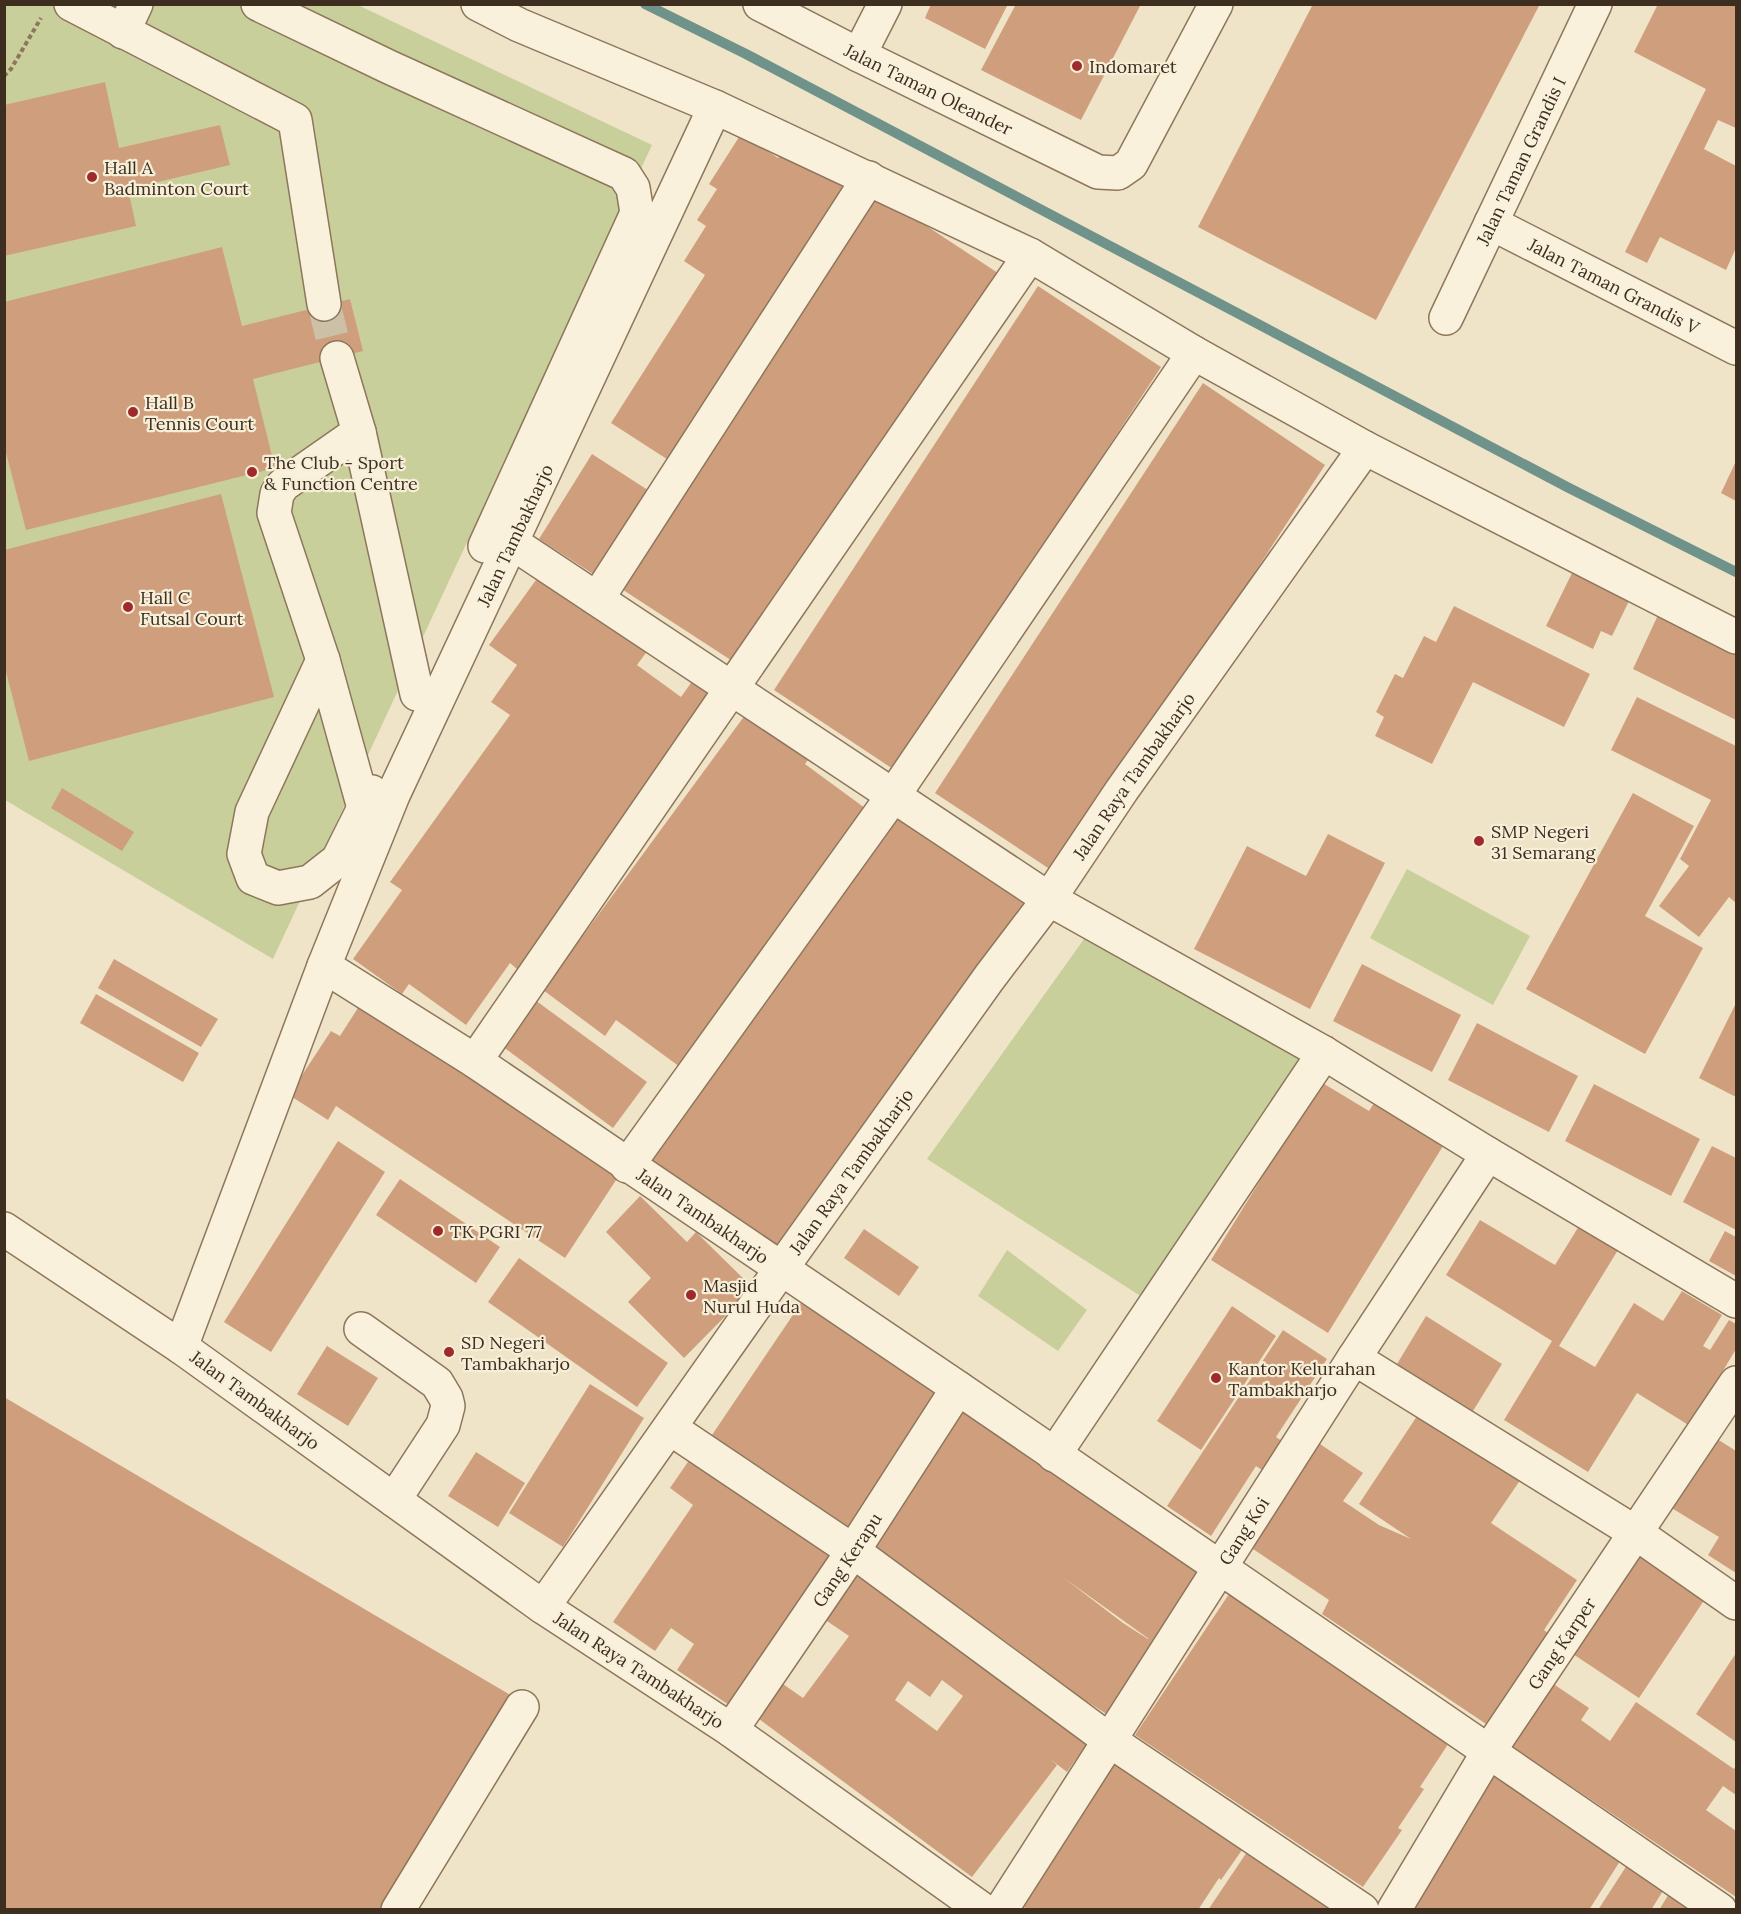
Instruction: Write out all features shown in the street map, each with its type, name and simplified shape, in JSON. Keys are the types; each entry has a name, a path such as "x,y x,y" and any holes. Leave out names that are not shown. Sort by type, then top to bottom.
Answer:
{"street":[{"path":"258,4 389,67 624,174 633,188 637,213 338,860 310,882 278,888 254,878 244,854 252,812 323,660"},
{"path":"478,4 519,25 715,107 1030,255 1194,353 1365,448 1737,637"},
{"name":"Jalan Taman Oleander","path":"760,4 1098,172 1118,173 1131,164 1216,4"},
{"path":"859,55 885,4"},
{"name":"Jalan Taman Grandis I","path":"1446,318 1595,4"},
{"path":"57,9 129,18 295,120 324,304"},
{"name":"Jalan Tambakharjo","path":"543,1607 181,1347 324,966 393,795 715,107"},
{"path":"597,599 869,178"},
{"name":"Jalan Taman Grandis V","path":"1491,223 1736,346"},
{"path":"475,1061 1030,255"},
{"path":"627,1166 893,796 1194,353"},
{"path":"337,357 358,432 417,693"},
{"path":"358,432 283,485 274,502 274,513 323,660 364,808"},
{"name":"Jalan Raya Tambakharjo","path":"983,1910 731,1730 543,1607 781,1269 989,978 1049,899 1122,790 1365,448"},
{"path":"512,542 1049,899 1324,1053 1488,1154 1737,1300"},
{"name":"Jalan Tambakharjo","path":"324,966 475,1061 958,1388 1720,1910"},
{"path":"1054,1455 1324,1053"},
{"name":"Gang Koi","path":"1000,1910 1354,1358 1488,1154"},
{"path":"4,1229 181,1347"},
{"path":"361,1329 437,1383 448,1406 443,1425 394,1500"},
{"path":"1354,1358 1636,1533 1737,1603"},
{"name":"Gang Karper","path":"1394,1910 1489,1751 1737,1383"},
{"name":"Gang Kerapu","path":"731,1730 853,1551 958,1388"},
{"path":"670,1428 853,1551 1109,1740 1362,1910"},
{"path":"398,1910 522,1707"}],"path":[{"path":"4,76 57,9"}],"green space":[{"name":"The Club - Sport & Function Centre","path":"5,5 358,5 652,145 273,959 5,800"},
{"path":"1407,869 1530,936 1493,1005 1370,938"},
{"path":"1089,932 1310,1056 1142,1297 927,1159"},
{"path":"1007,1250 1087,1310 1058,1351 978,1296"}],"building":[{"path":"931,4 1008,4 985,49 925,18"},
{"path":"1016,4 1141,4 1081,120 981,70"},
{"path":"1313,4 1540,4 1376,320 1198,227"},
{"path":"1658,4 1736,4 1736,128 1718,120 1704,149 1736,166 1736,248 1726,270 1660,237 1647,263 1625,252 1706,89 1634,52"},
{"name":"Hall A Badminton Court","path":"105,82 119,148 220,125 230,165 128,189 136,226 4,256 4,105"},
{"path":"741,134 778,158 784,149 846,189 673,463 611,423 705,275 684,261 706,226 697,220 717,189 709,184"},
{"path":"875,192 998,273 740,666 617,586"},
{"name":"Hall B Tennis Court","path":"222,247 242,326 350,299 363,351 253,379 275,468 26,530 4,445 4,302"},
{"path":"1038,286 1161,367 896,771 774,690"},
{"path":"1203,383 1325,465 1057,874 935,793"},
{"path":"592,454 654,494 601,579 539,539"},
{"path":"1736,461 1736,501 1721,493"},
{"name":"Hall C Futsal Court","path":"221,494 274,697 29,761 4,664 4,550"},
{"path":"541,573 648,650 637,665 681,697 698,673 721,690 628,812 517,969 510,963 466,1025 409,984 402,994 353,959 402,890 390,882 510,715 491,702 517,665 489,645"},
{"path":"1572,573 1629,601 1612,636 1601,631 1593,649 1546,626"},
{"path":"1454,606 1590,674 1564,727 1473,682 1432,764 1375,736 1384,717 1376,712 1395,674 1403,678 1424,636 1436,642"},
{"path":"1658,615 1736,654 1736,720 1633,669"},
{"path":"1637,697 1736,746 1736,903 1729,897 1699,937 1659,906 1689,866 1680,859 1711,800 1611,750"},
{"path":"751,707 813,753 805,764 869,811 680,1067 616,1020 605,1036 543,990"},
{"path":"62,788 134,832 122,851 51,808"},
{"path":"1633,793 1694,826 1645,916 1703,948 1645,1054 1526,989"},
{"path":"899,812 1033,900 784,1255 652,1161"},
{"path":"1328,834 1385,863 1310,1009 1194,949 1247,846 1306,876"},
{"path":"114,959 218,1019 201,1047 98,988"},
{"path":"1362,964 1461,1015 1432,1072 1333,1021"},
{"path":"96,994 199,1053 183,1082 80,1023"},
{"path":"363,1000 622,1171 565,1258 336,1106 328,1120 289,1095 331,1031 340,1036"},
{"path":"535,1000 647,1082 613,1128 502,1046"},
{"path":"1736,1003 1736,1097 1699,1078"},
{"path":"1477,1023 1578,1076 1549,1132 1448,1080"},
{"path":"1321,1082 1369,1111 1374,1103 1443,1146 1328,1333 1211,1260"},
{"path":"1594,1084 1700,1139 1671,1196 1565,1141"},
{"path":"338,1141 385,1172 271,1352 224,1322"},
{"path":"1712,1146 1736,1158 1736,1230 1683,1202"},
{"name":"TK PGRI 77","path":"400,1179 500,1247 476,1283 376,1215"},
{"name":"Masjid Nurul Huda","path":"640,1196 687,1242 696,1232 753,1288 684,1358 628,1302 651,1278 606,1232"},
{"path":"1480,1220 1555,1265 1579,1226 1618,1250 1559,1346 1595,1367 1634,1303 1663,1321 1682,1291 1722,1315 1703,1346 1710,1350 1729,1320 1736,1324 1736,1349 1690,1426 1637,1393 1588,1472 1504,1420 1552,1341 1446,1275"},
{"path":"864,1229 919,1267 899,1296 844,1258"},
{"path":"1725,1231 1736,1237 1736,1276 1709,1261"},
{"path":"519,1258 668,1363 637,1407 488,1302"},
{"path":"807,1294 944,1385 849,1527 712,1435"},
{"name":"Kantor Kelurahan Tambakharjo","path":"1232,1306 1276,1336 1201,1450 1157,1421"},
{"path":"1426,1316 1502,1364 1473,1411 1397,1364"},
{"path":"1283,1330 1327,1359 1276,1437 1285,1443 1265,1472 1256,1466 1211,1536 1167,1506"},
{"path":"327,1346 378,1378 348,1426 297,1394"},
{"path":"590,1384 644,1418 563,1547 509,1513"},
{"path":"4,1397 514,1697 380,1910 4,1910"},
{"path":"970,1403 1207,1574 1111,1717 1074,1693 869,1545","holes":["1064,1578 1149,1639 1123,1623"]},
{"path":"1423,1407 1523,1476 1491,1523 1577,1580 1544,1630 1555,1639 1495,1730 1322,1614 1329,1600 1247,1545 1317,1442 1363,1473 1343,1501 1379,1525 1411,1539 1359,1504"},
{"path":"1714,1437 1736,1451 1736,1573 1708,1555 1719,1537 1670,1507"},
{"path":"476,1452 525,1483 498,1527 448,1496"},
{"path":"692,1456 836,1556 732,1707 677,1670 694,1644 671,1628 655,1651 613,1622 693,1505 670,1488"},
{"path":"1643,1549 1709,1593 1639,1698 1573,1654"},
{"path":"858,1567 1091,1738 1067,1772 1050,1759 1057,1765 972,1877 755,1716 780,1682 803,1698 849,1636 821,1617","holes":["942,1680 963,1696 937,1731 895,1700 908,1681 930,1697"]},
{"path":"1235,1585 1456,1732 1420,1787 1424,1789 1398,1828 1402,1830 1363,1887 1135,1735"},
{"path":"1736,1653 1736,1742 1696,1714"},
{"path":"1552,1683 1589,1708 1581,1720 1610,1741 1636,1702 1734,1769 1736,1765 1736,1795 1723,1786 1706,1810 1736,1831 1736,1897 1510,1745"},
{"path":"1121,1753 1249,1840 1221,1880 1219,1878 1198,1910 1028,1910 1020,1904"},
{"path":"1490,1773 1622,1858 1589,1910 1404,1910"},
{"path":"1253,1843 1338,1910 1208,1910"},
{"path":"1629,1862 1666,1886 1651,1910 1598,1910"},
{"path":"1672,1889 1704,1910 1659,1910"}],"waterway":[{"path":"645,4 746,54 1569,488 1736,572"}],"tunnel":[{"path":"324,304 337,358"}],"place":[{"name":"Indomaret","path":"1077,66"},
{"name":"Hall A Badminton Court","path":"92,177"},
{"name":"Hall B Tennis Court","path":"133,412"},
{"name":"The Club - Sport & Function Centre","path":"252,472"},
{"name":"Hall C Futsal Court","path":"128,607"},
{"name":"SMP Negeri 31 Semarang","path":"1479,841"},
{"name":"TK PGRI 77","path":"438,1231"},
{"name":"Masjid Nurul Huda","path":"691,1295"},
{"name":"SD Negeri Tambakharjo","path":"449,1352"},
{"name":"Kantor Kelurahan Tambakharjo","path":"1216,1378"}]}
